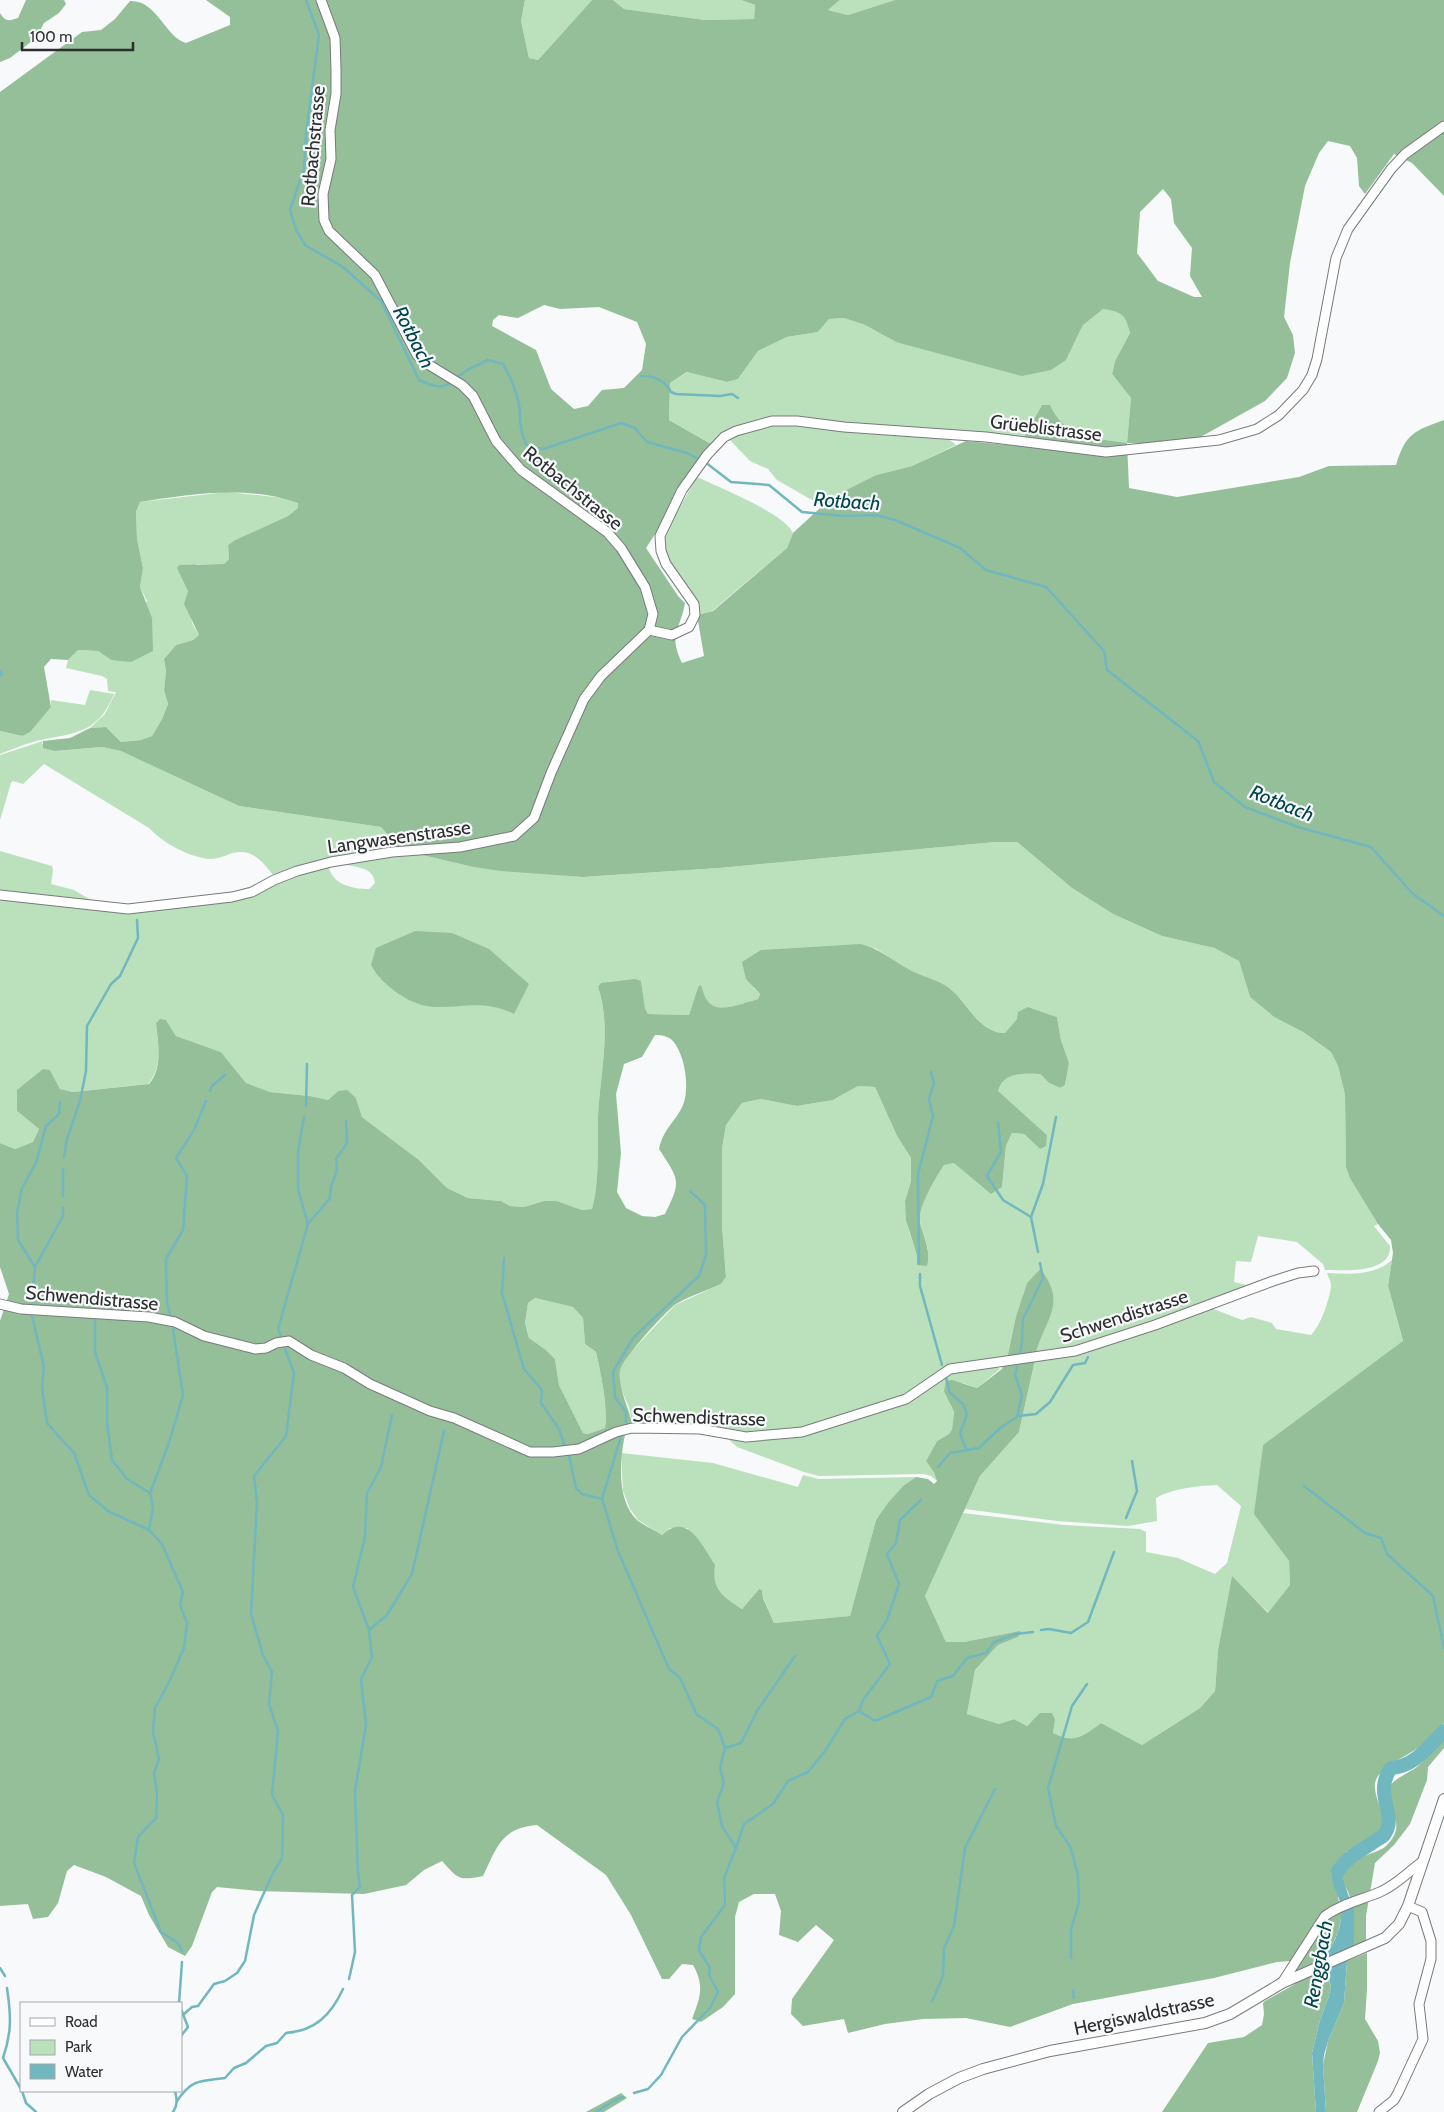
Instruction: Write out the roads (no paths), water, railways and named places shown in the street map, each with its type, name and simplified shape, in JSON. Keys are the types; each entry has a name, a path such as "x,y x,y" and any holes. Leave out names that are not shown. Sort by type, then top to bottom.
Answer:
{"street":[{"name":"Rotbachstrasse","path":"321,0 335,38 336,94 330,130 330,159 322,194 324,220 329,231 376,275 417,355 426,363 462,384 472,396 496,441 521,470 607,532 621,548 645,587 653,614 649,630"},
{"name":"Grüeblistrasse","path":"649,630 672,634 689,627 695,615 694,604 666,564 661,551 660,536 682,490 707,455 724,437 736,431 772,421 797,421 844,427 986,437 1106,452 1219,440 1232,438 1257,429 1291,405 1312,375 1317,360 1336,258 1348,229 1404,154 1444,126"},
{"name":"Langwasenstrasse","path":"0,895 128,909 232,897 252,892 274,880 297,871 331,862 392,852 460,847 514,836 534,818 551,773 584,699 601,676 649,630"},
{"name":"Schwendistrasse","path":"0,1304 21,1309 149,1317 175,1322 204,1336 255,1349 266,1348 276,1343 289,1342 311,1355 344,1368 370,1384 430,1411 454,1418 530,1452 553,1452 579,1448 616,1432 632,1428 700,1429 746,1437 802,1432 906,1399 950,1369 1075,1351 1139,1331 1281,1278 1298,1273 1314,1272"},
{"name":"Hergiswaldstrasse","path":"903,2112 928,2094 959,2078 983,2069 1050,2051 1205,2023 1230,2014 1282,1983 1385,1938 1399,1924 1408,1906 1444,1799"},
{"path":"1282,1983 1325,1916 1333,1910 1380,1892 1422,1862"},
{"path":"1380,2112 1398,2094 1423,2039 1419,2004 1432,1959 1431,1941 1422,1912 1408,1906"}],"water":[{"path":"1346,1852 1354,1860 1346,1865 1342,1877 1354,1911 1354,1947 1347,1961 1344,2003 1324,2055 1326,2112 1316,2112 1312,2053 1331,1986 1327,1974 1317,1972 1335,1938 1340,1924 1341,1906 1332,1878 1337,1862"}],"waterway":[{"name":"Rotbach","path":"306,0 319,35 306,135 304,169 290,210 296,230 305,245 343,267 381,301 419,380 431,385 440,386 452,382"},
{"name":"Rotbach","path":"456,378 488,360 503,364 516,394 522,431 528,447 543,449 621,423 635,428 647,442 687,453 700,460"},
{"path":"641,376 659,379 666,384 671,392 676,394 720,396 732,394 738,398"},
{"name":"Rotbach","path":"705,462 731,482 769,485 802,512 844,516 876,515 895,520 960,548 986,570 1046,587 1104,651 1107,670 1198,741 1214,782 1245,807 1298,827 1371,847 1413,894 1444,916"},
{"path":"0,671 2,674 0,676"},
{"path":"64,1157 67,1139 80,1101 86,1071 87,1026 111,984 120,976 138,938 137,920"},
{"path":"306,1106 307,1064"},
{"path":"919,1263 918,1174 933,1116 929,1099 934,1083 931,1072"},
{"path":"210,1091 212,1086 225,1075"},
{"path":"170,1315 167,1302 166,1259 183,1230 187,1176 176,1158 194,1130 206,1101"},
{"path":"35,1267 18,1240 17,1213 22,1188 36,1163 46,1126 59,1114 60,1102"},
{"path":"304,1117 298,1152 298,1189 308,1224"},
{"path":"1031,1217 1043,1184 1056,1117"},
{"path":"281,1336 278,1329 308,1224 330,1198 331,1187 337,1170 336,1159 347,1143 346,1121"},
{"path":"998,1123 1001,1152 987,1176 1003,1200 1031,1217 1038,1252"},
{"path":"63,1169 63,1196"},
{"path":"626,1423 626,1412 615,1397 613,1372 633,1338 699,1276 706,1255 705,1205 690,1191"},
{"path":"32,1302 35,1267 63,1216 63,1208"},
{"path":"504,1258 502,1293 524,1369 542,1390 541,1403 559,1429 564,1444"},
{"path":"1020,1353 1023,1319 1043,1278 1040,1263"},
{"path":"920,1274 920,1286 942,1365"},
{"path":"92,1292 94,1307"},
{"path":"32,1316 44,1367 42,1387 47,1423 74,1453 89,1495 108,1511 149,1530 162,1544 183,1592 180,1605 187,1623 184,1648 155,1708 153,1732 159,1759 154,1773 157,1793 156,1818 138,1837 134,1863 161,1932 178,1943 182,1951"},
{"path":"95,1320 95,1352 107,1387 107,1423 112,1460 127,1479 150,1493"},
{"path":"149,1530 153,1508 150,1493 169,1443 183,1395 173,1329"},
{"path":"184,2014 192,2007 198,2006 214,1984 225,1981 237,1973 245,1961 254,1915 282,1858 283,1815 272,1795 278,1731 269,1704 272,1672 263,1655 251,1614 257,1502 254,1476 286,1436 294,1373 285,1349"},
{"path":"1018,1416 1036,1414 1050,1402 1073,1365 1085,1363 1088,1357"},
{"path":"938,1467 950,1453 979,1448 1000,1428 1017,1417 1022,1395 1015,1375 1017,1367"},
{"path":"946,1378 950,1393 963,1404 967,1414 960,1433 966,1449"},
{"path":"349,1979 355,1952 352,1895 360,1887 355,1791 366,1725 361,1679 372,1657 369,1630 353,1587 365,1537 367,1493 381,1467 392,1415"},
{"path":"369,1630 387,1615 412,1574 444,1431"},
{"path":"621,1437 602,1499 618,1551 669,1669 680,1678 697,1715 718,1729 725,1748 720,1768 724,1783 717,1802 722,1826 736,1848"},
{"path":"569,1456 576,1488 582,1494 602,1499"},
{"path":"1126,1518 1137,1491 1132,1461"},
{"path":"1304,1486 1365,1533 1381,1538 1387,1554 1433,1596 1444,1648"},
{"path":"634,2093 648,2089 661,2075 682,2037 710,2008 718,1992 709,1975 710,1968 699,1950 701,1937 725,1905 724,1878 744,1824 773,1804 788,1781 808,1772 825,1751 845,1719 859,1711 863,1700 890,1664 877,1636 887,1620 899,1584 887,1554 896,1543 900,1520 921,1500"},
{"path":"1041,1630 1049,1629 1071,1633 1088,1622 1114,1552"},
{"path":"859,1711 875,1721 931,1697 937,1681 953,1676 967,1658 986,1653 994,1642 1016,1634 1033,1632"},
{"path":"725,1748 741,1743 757,1711 795,1656"},
{"path":"1071,1958 1071,1930 1079,1902 1078,1875 1070,1846 1056,1826 1048,1788 1072,1706 1087,1684"},
{"name":"Renggbach","path":"1338,1871 1345,1862 1384,1835 1389,1820 1384,1787 1391,1768 1399,1767 1414,1760 1444,1731"},
{"path":"932,2002 943,1976 944,1948 954,1926 965,1848 995,1789"},
{"path":"179,2002 182,1962"},
{"path":"0,1968 5,1976"},
{"path":"7,1988 10,2023 3,2058 20,2087"},
{"path":"177,2101 187,2089 197,2082 225,2078 234,2068 246,2063 266,2046 277,2043 286,2033 296,2032 314,2025 333,2007 343,1989"},
{"path":"1073,1991 1074,1998"},
{"path":"182,2012 188,2027 182,2035"},
{"path":"22,2092 26,2103 36,2112"},
{"path":"173,2112 177,2102 175,2092"},
{"path":"596,2112 623,2097"}]}
